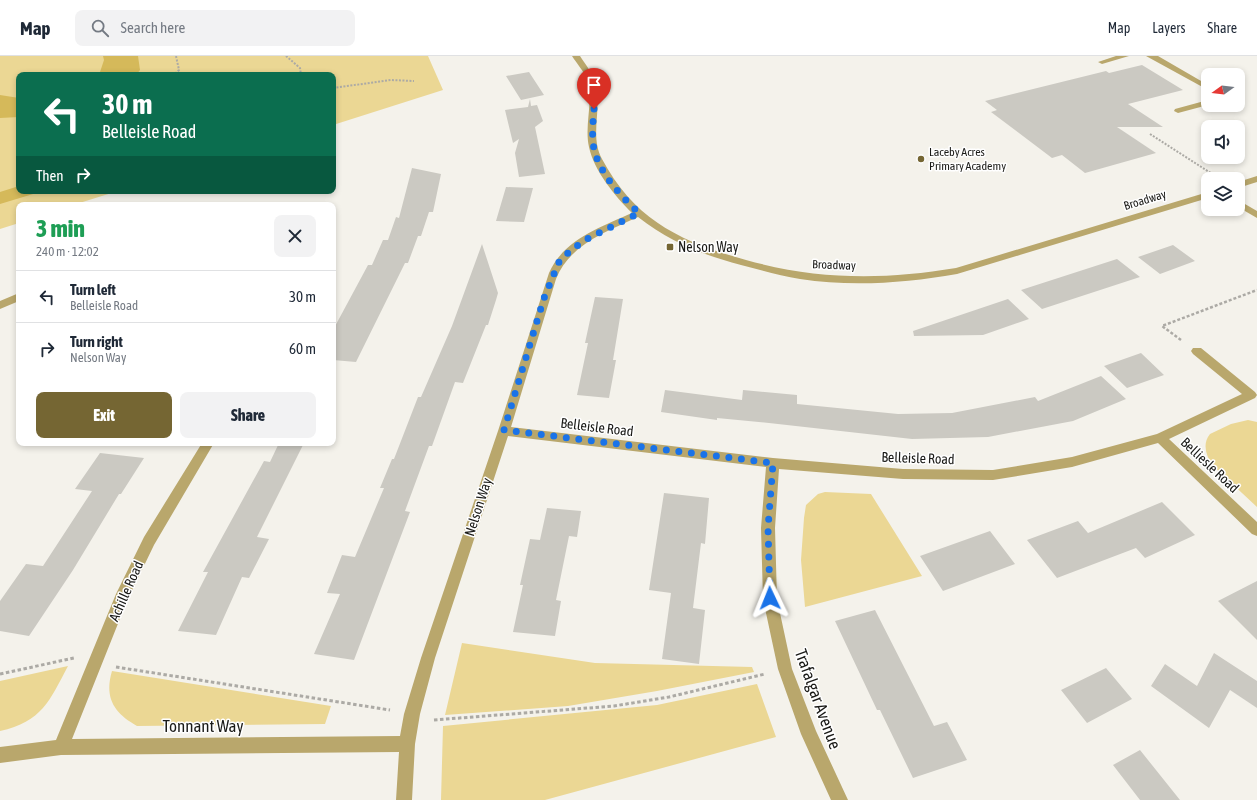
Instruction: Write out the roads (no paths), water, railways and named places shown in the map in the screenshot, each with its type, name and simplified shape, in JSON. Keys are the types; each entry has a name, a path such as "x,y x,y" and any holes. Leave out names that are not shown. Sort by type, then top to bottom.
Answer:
{"street":[{"name":"Broadway","path":"576,56 586,70 592,83 595,98 593,132 595,153 606,175 619,194 658,228 684,242 710,253 773,270 808,277 851,279 926,277 956,271 1201,197"},
{"path":"1102,62 1125,56"},
{"path":"1154,56 1201,84"},
{"path":"1178,110 1201,104"},
{"path":"1245,183 1257,179"},
{"path":"1245,207 1257,215"},
{"name":"Nelson Way","path":"404,800 407,744 412,718 428,658 504,430 544,298 559,262 570,251 585,240 639,213"},
{"path":"0,305 16,298"},
{"name":"Belleisle Road","path":"504,430 773,463 903,474 993,475 1072,462 1160,438 1251,394 1197,351"},
{"name":"Belliesle Road","path":"1160,438 1257,530"},
{"name":"Achille Road","path":"61,747 121,599 149,541 206,446"},
{"name":"Trafalgar Avenue","path":"773,463 768,528 770,598 785,669 809,734 840,800"},
{"name":"Tonnant Way","path":"0,755 61,747 407,744"}],"place":[{"name":"Laceby Acres Primary Academy","path":"921,159"},
{"name":"Nelson Way","path":"670,247"}]}
